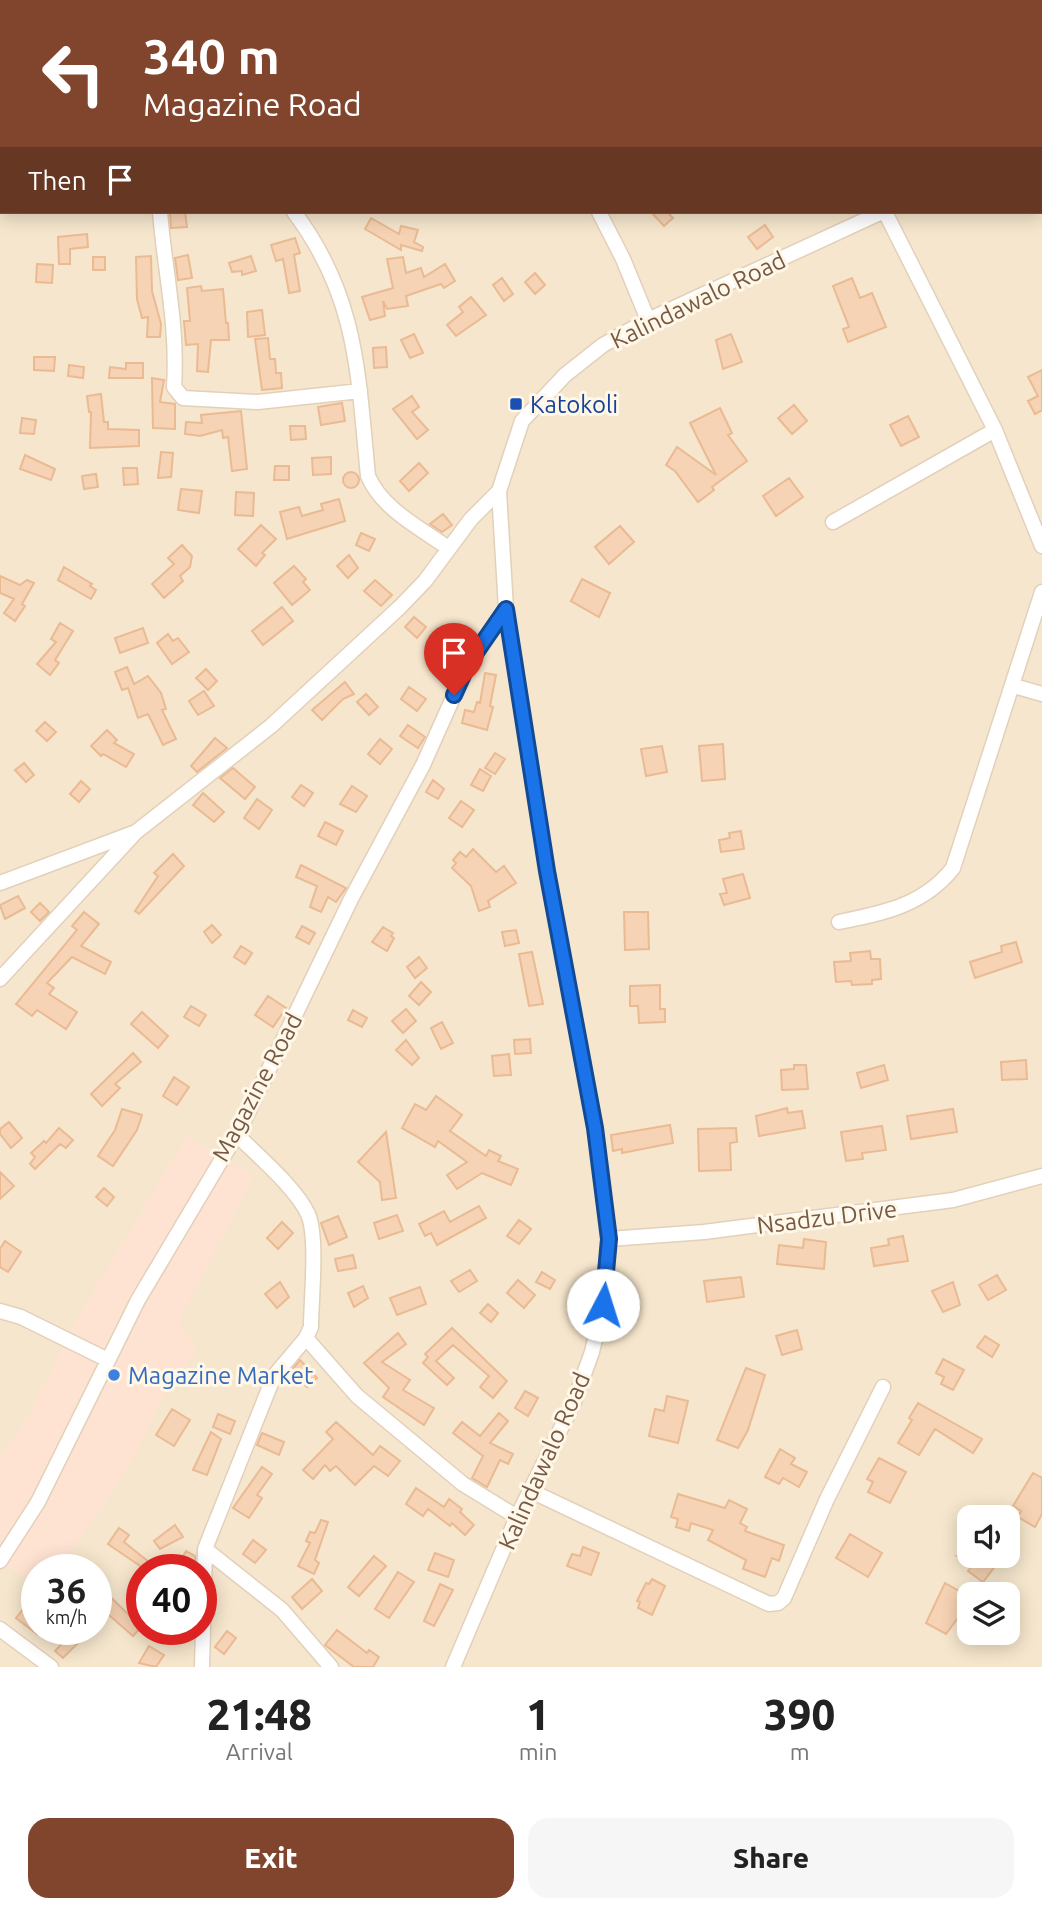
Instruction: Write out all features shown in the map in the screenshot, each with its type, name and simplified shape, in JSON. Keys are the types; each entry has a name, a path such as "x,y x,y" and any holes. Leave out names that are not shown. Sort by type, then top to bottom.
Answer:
{"street":[{"path":"160,214 164,262 175,320 176,394 183,398 258,402 360,391"},
{"path":"295,214 310,234 338,288 352,334 368,476 375,492 390,507 448,548"},
{"path":"600,214 624,258 648,320"},
{"name":"Kalindawalo Road","path":"453,1667 517,1517 574,1402 592,1352 603,1305 609,1239 595,1128 547,871 506,609 499,491 522,421 541,398 603,345 648,320 879,214"},
{"path":"884,214 995,430 1042,546"},
{"path":"833,522 995,430"},
{"path":"0,979 136,832 271,726 400,607 425,581 448,548 499,491"},
{"path":"839,922 888,912 926,896 953,868 1014,686 1042,592"},
{"name":"Magazine Road","path":"0,1562 38,1502 138,1300 236,1134 351,900 423,765 468,664 506,609"},
{"path":"1014,686 1042,694"},
{"path":"0,883 136,832"},
{"path":"202,1667 205,1549 274,1376 306,1338 311,1327 312,1232 308,1215 298,1198 236,1134"},
{"name":"Nsadzu Drive","path":"609,1239 704,1233 953,1200 1042,1176"},
{"path":"0,1311 21,1317 108,1360"},
{"path":"306,1338 357,1396 463,1484 517,1517"},
{"path":"531,1490 769,1604 778,1603 783,1598 827,1499 883,1387"},
{"path":"205,1549 282,1610 331,1667"},
{"path":"0,1629 51,1667"}],"shaded area":[{"path":"0,214 1042,214 1042,1667 0,1667"},
{"name":"Magazine Market","path":"187,1136 253,1176 178,1323 198,1349 162,1400 135,1455 100,1512 68,1554 21,1554 21,1574 0,1564 0,1455 26,1420 81,1311"}],"building":[{"path":"170,214 185,214 187,227 171,228"},
{"path":"653,214 669,214 673,218 664,226"},
{"path":"371,218 399,234 401,226 418,230 414,242 423,247 422,251 401,245 401,250 365,229"},
{"path":"765,225 773,237 757,249 748,237"},
{"path":"87,234 88,247 70,249 70,264 59,264 58,237"},
{"path":"295,238 300,253 294,255 300,291 289,293 283,259 276,261 271,245"},
{"path":"188,255 192,278 178,280 175,258"},
{"path":"151,256 152,291 161,324 160,337 147,337 148,317 142,318 137,299 136,257"},
{"path":"251,256 256,271 242,275 242,271 232,272 229,263"},
{"path":"93,257 105,257 105,270 93,270"},
{"path":"403,257 406,273 421,268 424,277 445,264 455,281 444,288 441,284 406,296 408,306 387,309 383,301 385,316 370,320 362,297 393,288 387,259"},
{"path":"37,264 53,265 52,283 36,282"},
{"path":"535,273 545,285 535,294 525,282"},
{"path":"502,278 513,294 504,301 493,285"},
{"path":"852,278 860,298 872,293 886,327 848,342 843,329 849,327 833,286"},
{"path":"201,286 202,291 223,289 228,323 229,340 211,340 208,372 197,371 198,344 186,345 184,321 190,321 187,288"},
{"path":"471,297 486,315 456,336 447,325 463,312 459,307"},
{"path":"262,310 265,335 248,337 247,312"},
{"path":"414,334 423,353 410,358 401,340"},
{"path":"731,334 742,362 723,369 716,340"},
{"path":"268,338 270,359 275,359 276,373 281,373 282,388 262,390 255,339"},
{"path":"386,347 387,367 374,368 373,348"},
{"path":"34,357 55,357 54,371 34,370"},
{"path":"126,363 143,363 143,378 109,378 110,367 126,369"},
{"path":"69,365 84,367 83,378 68,376"},
{"path":"1042,370 1042,410 1035,414 1028,401 1038,396 1028,377"},
{"path":"152,378 164,380 160,402 175,404 175,429 153,428"},
{"path":"101,394 104,422 108,422 108,429 139,430 139,446 90,448 91,412 87,396"},
{"path":"412,396 419,407 412,412 428,430 417,439 393,409"},
{"path":"342,403 345,421 321,425 318,407"},
{"path":"794,405 807,421 792,434 778,418"},
{"path":"720,408 732,433 728,435 747,461 712,487 714,490 698,502 675,471 666,465 677,447 716,475 690,423"},
{"path":"241,411 247,469 232,471 228,437 223,438 222,430 200,436 185,434 186,422 202,423 201,415"},
{"path":"908,416 919,437 901,446 890,425"},
{"path":"22,418 36,420 34,434 20,433"},
{"path":"290,426 305,426 306,439 291,440"},
{"path":"161,452 173,453 171,477 158,478"},
{"path":"25,455 55,469 51,480 20,469"},
{"path":"331,457 331,474 313,475 312,458"},
{"path":"419,463 428,473 409,491 400,481"},
{"path":"275,466 289,466 289,480 274,480"},
{"path":"123,468 137,468 138,484 124,485"},
{"path":"351,472 357,474 357,486 351,488 345,486 343,480 345,474"},
{"path":"96,474 98,487 84,489 82,476"},
{"path":"789,478 803,497 776,516 763,496"},
{"path":"181,489 202,491 199,513 178,510"},
{"path":"236,492 254,493 253,516 235,515"},
{"path":"339,499 345,521 287,539 280,512 299,507 302,516 323,510 321,504"},
{"path":"443,514 452,525 442,532 430,524"},
{"path":"261,525 276,539 262,553 265,555 256,566 238,549"},
{"path":"620,526 634,542 609,564 595,547"},
{"path":"361,533 375,539 369,551 356,545"},
{"path":"182,545 192,556 190,567 180,576 183,581 164,598 152,584 174,564 168,558"},
{"path":"349,555 358,568 348,578 337,566"},
{"path":"294,566 306,579 303,582 310,590 292,605 274,583"},
{"path":"64,567 92,584 90,586 96,590 91,599 58,580"},
{"path":"0,576 20,585 27,580 34,583 22,604 25,606 15,621 4,613 14,599 0,593"},
{"path":"582,579 610,593 599,617 571,601"},
{"path":"375,580 392,595 381,606 364,591"},
{"path":"282,607 293,621 263,645 252,631"},
{"path":"414,617 426,627 417,638 405,627"},
{"path":"60,623 73,631 55,660 59,663 50,675 37,664 56,642 51,639"},
{"path":"143,628 148,643 120,653 115,638"},
{"path":"168,634 173,641 178,638 189,652 172,664 157,643"},
{"path":"127,667 134,684 148,676 161,693 166,709 162,710 176,739 163,745 148,714 138,718 128,688 122,690 115,672"},
{"path":"206,669 217,681 208,690 196,678"},
{"path":"485,673 496,675 490,706 493,707 487,730 462,723 465,710 474,712 477,702 480,703"},
{"path":"345,682 354,694 343,699 322,720 312,710"},
{"path":"409,687 426,699 417,711 401,699"},
{"path":"204,691 214,706 198,715 189,701"},
{"path":"366,694 378,707 369,715 357,702"},
{"path":"45,722 56,732 47,741 36,731"},
{"path":"408,725 425,737 418,748 400,736"},
{"path":"107,730 117,740 114,743 134,754 126,767 103,754 101,756 91,746"},
{"path":"215,738 227,748 197,772 191,766"},
{"path":"380,739 392,749 380,764 368,754"},
{"path":"723,744 725,779 702,781 699,746"},
{"path":"662,746 667,772 646,776 641,749"},
{"path":"495,753 505,759 495,774 485,768"},
{"path":"24,763 34,775 26,782 15,770"},
{"path":"233,768 255,787 245,799 220,778"},
{"path":"480,769 491,776 483,791 471,785"},
{"path":"433,780 444,789 438,799 426,792"},
{"path":"81,781 90,789 79,802 70,794"},
{"path":"301,785 313,793 304,806 292,797"},
{"path":"352,786 367,796 356,812 340,804"},
{"path":"203,793 224,812 214,822 193,805"},
{"path":"257,799 272,810 259,829 244,818"},
{"path":"461,801 474,810 462,827 449,818"},
{"path":"325,822 343,831 336,845 318,836"},
{"path":"741,831 744,849 721,852 719,840 730,838 729,833"},
{"path":"473,849 496,872 504,866 516,883 488,901 490,907 479,911 471,886 452,868 456,863 453,860 460,852 466,857"},
{"path":"173,854 184,866 139,914 135,911 158,876 154,873"},
{"path":"301,865 346,888 336,902 328,897 321,912 310,907 317,886 296,877"},
{"path":"743,874 750,898 724,905 720,894 727,893 723,879"},
{"path":"18,896 25,908 5,919 0,905"},
{"path":"40,903 49,912 40,921 31,912"},
{"path":"84,912 99,924 81,946 111,962 105,974 72,957 47,983 54,988 49,994 77,1012 66,1029 37,1010 32,1016 16,1004 77,930 72,926"},
{"path":"624,912 648,912 649,949 625,950"},
{"path":"212,925 221,935 212,943 204,932"},
{"path":"302,926 315,933 309,944 296,937"},
{"path":"383,927 393,933 391,936 394,938 387,951 372,942"},
{"path":"516,930 519,943 505,946 502,932"},
{"path":"1016,942 1022,962 975,978 970,962 1002,952 1001,946"},
{"path":"241,946 252,953 245,964 234,957"},
{"path":"870,951 871,959 880,959 881,979 872,980 872,984 852,985 851,981 836,982 834,962 851,961 850,953"},
{"path":"532,952 543,1004 529,1006 519,954"},
{"path":"419,957 427,968 415,978 407,967"},
{"path":"421,982 431,992 419,1005 409,996"},
{"path":"660,985 660,1009 665,1009 665,1022 639,1023 638,1006 630,1006 630,986"},
{"path":"268,996 286,1008 273,1027 255,1015"},
{"path":"191,1006 206,1015 199,1026 184,1017"},
{"path":"406,1009 416,1021 403,1033 392,1021"},
{"path":"353,1010 367,1018 362,1027 348,1020"},
{"path":"142,1012 168,1036 158,1048 131,1024"},
{"path":"442,1022 453,1043 441,1049 431,1028"},
{"path":"530,1039 531,1053 515,1054 514,1040"},
{"path":"406,1040 419,1058 412,1065 396,1050"},
{"path":"133,1053 141,1062 115,1084 120,1088 102,1106 91,1094"},
{"path":"509,1054 511,1075 494,1076 492,1056"},
{"path":"1026,1060 1027,1079 1002,1080 1001,1062"},
{"path":"794,1065 806,1065 808,1089 782,1090 781,1070 794,1069"},
{"path":"884,1065 888,1080 861,1088 857,1073"},
{"path":"174,1077 189,1087 177,1105 163,1096"},
{"path":"436,1096 462,1115 450,1131 486,1156 489,1150 501,1156 498,1161 518,1169 511,1185 482,1173 457,1189 447,1175 467,1162 438,1141 435,1147 402,1128 415,1104 426,1110"},
{"path":"787,1108 788,1113 802,1111 805,1128 759,1136 756,1116"},
{"path":"122,1109 142,1115 137,1130 113,1166 98,1156 115,1130"},
{"path":"953,1109 957,1132 911,1139 907,1116"},
{"path":"9,1122 22,1138 11,1148 0,1134 0,1129"},
{"path":"670,1125 673,1143 622,1153 622,1149 613,1151 611,1135"},
{"path":"882,1126 886,1150 862,1153 863,1159 846,1161 841,1132"},
{"path":"59,1128 73,1140 66,1148 60,1144 35,1169 30,1164 35,1157 31,1153 44,1141 46,1143"},
{"path":"736,1128 737,1142 730,1143 731,1170 699,1171 698,1129"},
{"path":"386,1132 396,1198 382,1200 380,1182 358,1162"},
{"path":"0,1172 14,1186 0,1199"},
{"path":"104,1188 114,1197 107,1206 96,1197"},
{"path":"479,1206 486,1218 437,1245 431,1233 425,1236 419,1224 444,1211 450,1222"},
{"path":"397,1215 403,1231 379,1239 374,1223"},
{"path":"338,1216 347,1237 329,1245 321,1223"},
{"path":"519,1220 531,1229 519,1244 507,1236"},
{"path":"282,1222 293,1233 278,1249 267,1238"},
{"path":"903,1236 908,1261 874,1266 871,1248 889,1245 888,1239"},
{"path":"804,1239 826,1242 824,1269 777,1264 779,1245 803,1248"},
{"path":"5,1241 21,1252 8,1272 0,1267 0,1249"},
{"path":"353,1255 356,1268 338,1271 335,1259"},
{"path":"470,1270 477,1281 459,1292 451,1281"},
{"path":"542,1272 555,1280 550,1289 536,1282"},
{"path":"997,1275 1006,1290 988,1300 979,1285"},
{"path":"741,1277 744,1297 707,1302 704,1281"},
{"path":"518,1280 535,1295 524,1308 507,1293"},
{"path":"280,1282 289,1297 277,1308 265,1294"},
{"path":"953,1282 960,1305 943,1312 932,1291"},
{"path":"363,1286 368,1298 354,1307 348,1293"},
{"path":"420,1287 426,1304 397,1315 390,1298"},
{"path":"488,1304 498,1313 491,1322 480,1313"},
{"path":"452,1328 507,1381 493,1398 480,1387 489,1376 453,1345 436,1361 454,1378 447,1385 423,1363 428,1357 425,1354"},
{"path":"797,1330 802,1349 782,1355 776,1336"},
{"path":"398,1333 406,1344 382,1362 410,1380 403,1390 434,1408 424,1425 383,1397 389,1388 364,1363"},
{"path":"985,1336 999,1345 992,1357 977,1347"},
{"path":"943,1359 964,1370 953,1390 941,1384 944,1377 936,1373"},
{"path":"300,1360 317,1378 307,1387 291,1371"},
{"path":"746,1368 765,1375 748,1430 738,1448 717,1440"},
{"path":"525,1391 538,1398 528,1416 515,1408"},
{"path":"667,1396 688,1401 678,1443 649,1436 655,1409 664,1411"},
{"path":"918,1403 982,1439 973,1453 935,1429 919,1455 898,1443 912,1420 909,1418"},
{"path":"172,1409 190,1420 174,1446 156,1435"},
{"path":"499,1413 508,1421 490,1443 513,1454 508,1464 500,1460 487,1487 472,1478 483,1456 453,1433 462,1422 480,1436"},
{"path":"218,1414 235,1421 230,1434 213,1427"},
{"path":"336,1422 373,1455 380,1446 400,1461 388,1476 374,1466 355,1485 336,1466 330,1471 325,1465 313,1479 303,1470 333,1439 326,1432"},
{"path":"211,1432 221,1439 207,1475 193,1470"},
{"path":"262,1433 284,1442 279,1455 257,1445"},
{"path":"780,1449 795,1458 791,1464 807,1472 799,1487 783,1478 779,1484 765,1477"},
{"path":"879,1458 906,1472 890,1503 868,1492 873,1482 867,1479"},
{"path":"262,1467 272,1474 257,1495 262,1498 249,1518 233,1508"},
{"path":"1033,1473 1042,1478 1042,1514 1035,1527 1020,1518 1020,1505 1014,1505"},
{"path":"416,1488 444,1507 449,1499 462,1509 460,1512 474,1525 465,1535 452,1523 450,1526 428,1509 423,1516 406,1504"},
{"path":"678,1494 725,1508 729,1500 747,1509 740,1523 747,1527 745,1531 784,1545 779,1561 772,1558 765,1577 743,1569 746,1560 708,1540 713,1530 691,1523 689,1531 676,1527 678,1519 671,1517"},
{"path":"321,1520 328,1522 315,1560 319,1563 314,1574 298,1566 310,1543 306,1541 310,1532 315,1533"},
{"path":"175,1525 183,1537 160,1549 154,1541"},
{"path":"119,1528 129,1535 124,1542 139,1554 126,1554 126,1556 108,1544"},
{"path":"850,1534 882,1553 868,1577 836,1558"},
{"path":"253,1540 266,1550 255,1563 243,1554"},
{"path":"583,1547 599,1553 591,1575 567,1566 572,1554 580,1556"},
{"path":"435,1553 454,1560 448,1577 428,1570"},
{"path":"374,1556 386,1566 359,1596 348,1587"},
{"path":"970,1568 994,1568 983,1582 968,1571"},
{"path":"398,1572 414,1582 389,1618 375,1609"},
{"path":"312,1579 322,1591 302,1609 292,1597"},
{"path":"652,1579 665,1586 652,1615 638,1608 640,1602 637,1601 646,1583 649,1584"},
{"path":"945,1583 957,1590 957,1619 946,1634 926,1623"},
{"path":"440,1584 453,1590 434,1626 424,1621"},
{"path":"112,1599 126,1612 126,1630 112,1618"},
{"path":"337,1630 367,1653 369,1650 379,1657 373,1667 354,1667 325,1645"},
{"path":"227,1631 236,1638 224,1654 215,1647"},
{"path":"61,1645 76,1645 63,1658 55,1651"},
{"path":"149,1646 164,1655 156,1667 139,1663"}],"place":[{"name":"Katokoli","path":"516,404"},
{"name":"Magazine Market","path":"114,1375"}],"route":[{"path":"454,695 468,664 506,609 547,871 595,1128 609,1239 603,1305"}]}
